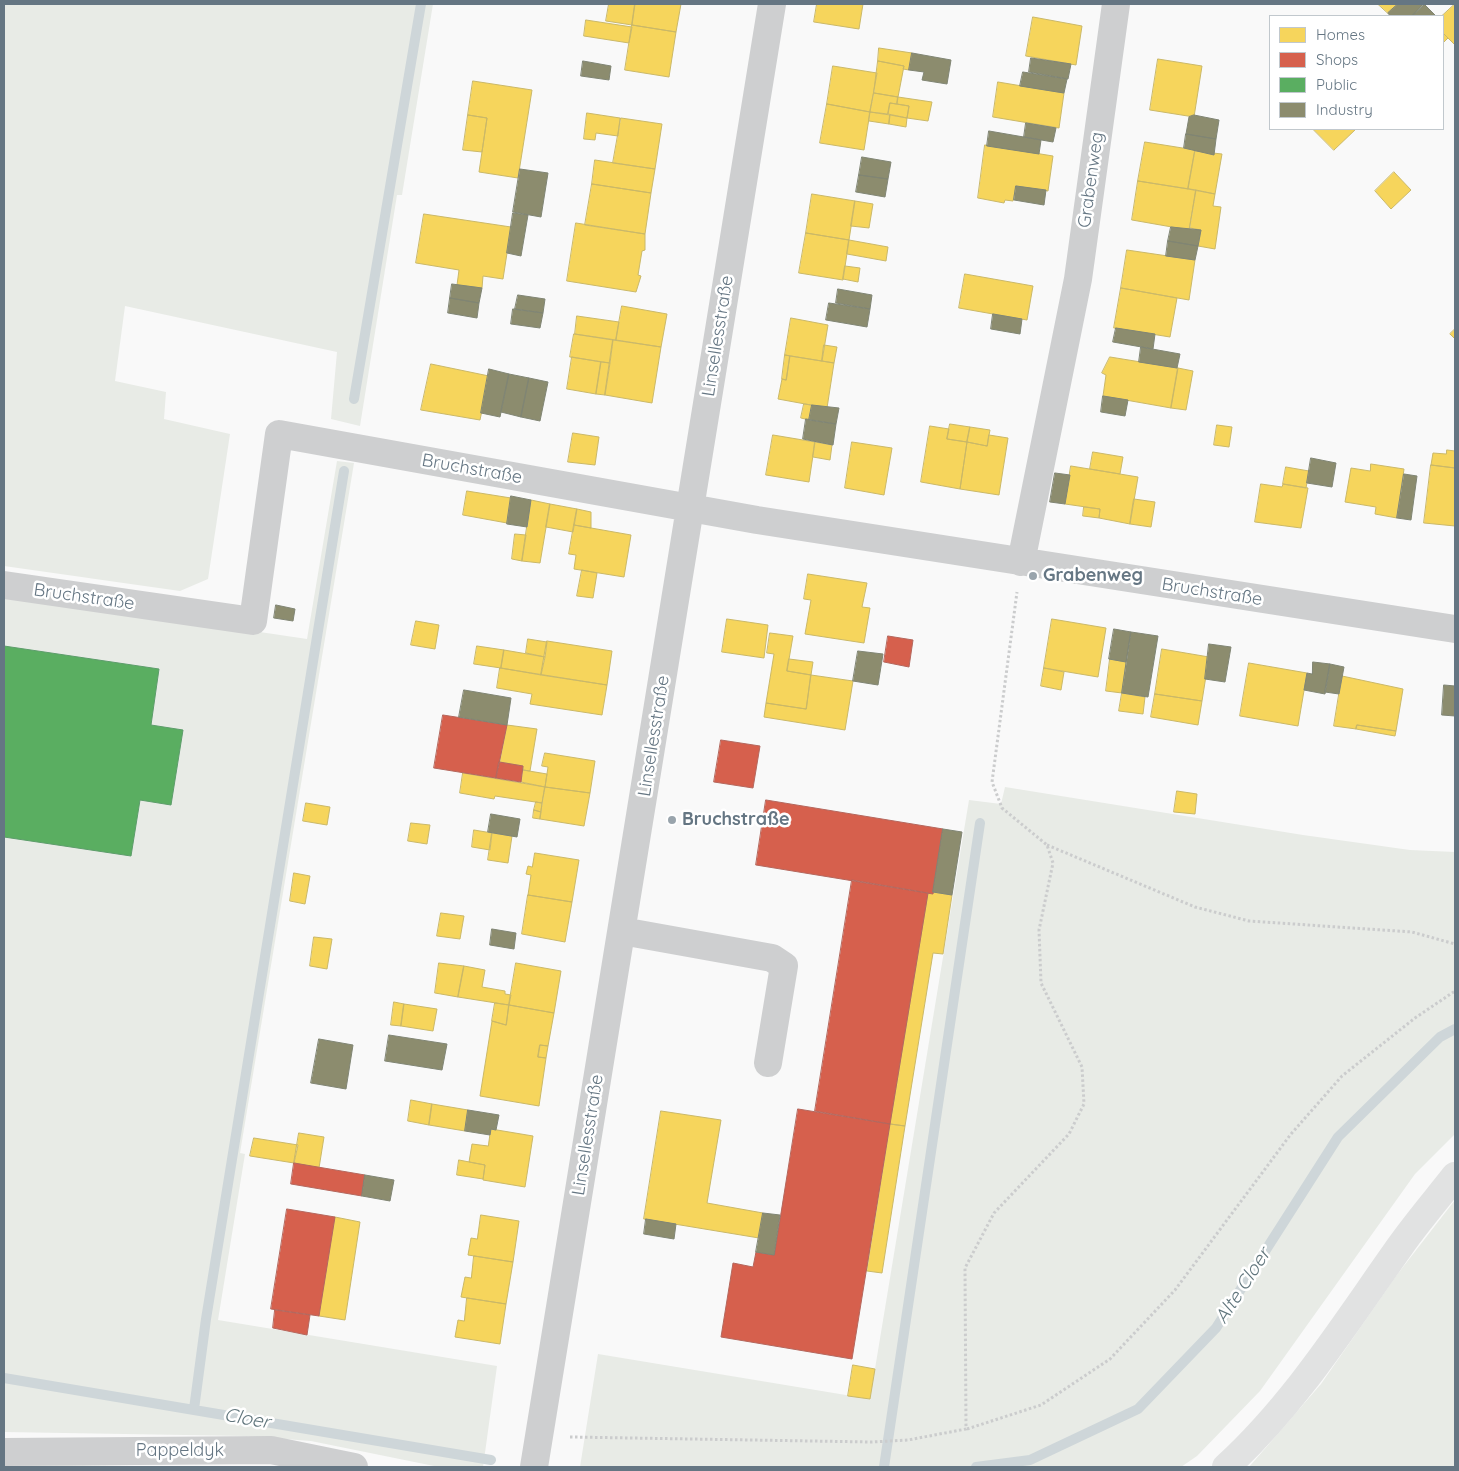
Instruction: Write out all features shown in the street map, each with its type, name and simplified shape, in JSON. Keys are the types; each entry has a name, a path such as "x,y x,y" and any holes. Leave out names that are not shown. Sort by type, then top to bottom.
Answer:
{"highway":[{"path":"1226,1467 1258,1438 1310,1374 1402,1243 1455,1176"}],"street":[{"name":"Linsellesstraße","path":"534,1467 772,4"},
{"name":"Grabenweg","path":"1021,562 1078,279 1116,4"},
{"name":"Bruchstraße","path":"4,585 253,621 279,434 690,508 1021,562 1455,629"},
{"path":"622,931 772,958 784,966 768,1063"},
{"name":"Pappeldyk","path":"4,1452 271,1450 354,1467"}],"path":[{"path":"1021,562 992,782 1002,808 1046,845 1204,910 1249,921 1412,932 1455,944"},
{"path":"966,1429 965,1268 994,1213 1069,1134 1084,1104 1082,1067 1041,984 1039,930 1053,863 1046,845"},
{"path":"539,1436 872,1442 908,1440 966,1429 1041,1404 1110,1359 1174,1290 1292,1134 1342,1076 1415,1018 1455,991"}],"shaded area":[{"path":"4,4 433,4 402,195 397,195 360,426 331,419 337,352 125,306 115,381 166,392 164,419 230,434 208,579 180,591 4,566"},
{"path":"337,461 354,463 240,1153 245,1154 218,1320 497,1366 483,1467 439,1467 311,1441 245,1436 4,1432 4,594 307,639"},
{"path":"1005,787 1303,835 1410,850 1455,852 1455,1134 1415,1174 1260,1391 1197,1456 1181,1467 580,1467 598,1354 870,1399 969,800 1001,804"},
{"path":"1455,1200 1455,1467 1249,1467 1321,1384 1396,1276"},
{"path":"4,1464 193,1467 4,1467"}],"building: Homes":[{"path":"609,4 635,4 632,25 606,21"},
{"path":"635,4 681,4 676,32 632,25"},
{"path":"817,4 863,4 859,29 814,22"},
{"path":"1378,4 1398,4 1388,13"},
{"path":"1455,4 1455,45 1444,34 1443,15"},
{"path":"1033,17 1082,26 1076,65 1026,56"},
{"path":"586,20 632,27 629,43 584,36"},
{"path":"632,25 676,32 669,77 625,70"},
{"path":"1444,34 1448,38 1444,42"},
{"path":"879,48 912,53 909,70 903,69 904,66 878,61"},
{"path":"1158,59 1202,66 1194,117 1150,110"},
{"path":"878,61 904,66 898,97 874,93"},
{"path":"833,66 877,73 870,112 827,104"},
{"path":"473,81 532,90 518,178 479,172 487,118 468,115"},
{"path":"998,82 1064,93 1059,128 993,117"},
{"path":"874,93 898,97 897,104 890,103 888,114 870,112"},
{"path":"898,97 932,102 928,121 907,118 909,106 897,104"},
{"path":"890,103 909,106 907,118 888,114"},
{"path":"827,104 870,112 864,150 820,143"},
{"path":"870,112 890,115 889,124 869,121"},
{"path":"587,113 620,118 618,136 596,133 595,140 584,139"},
{"path":"468,115 487,118 482,152 463,150"},
{"path":"890,115 907,118 906,127 889,124"},
{"path":"621,118 662,124 655,169 613,163"},
{"path":"1314,130 1355,130 1334,150"},
{"path":"1145,142 1195,150 1188,189 1138,181"},
{"path":"985,145 1053,156 1048,191 1016,186 1013,201 1005,200 1004,203 978,198"},
{"path":"1195,151 1222,154 1215,194 1188,189"},
{"path":"595,160 655,169 651,193 592,184"},
{"path":"1394,172 1411,190 1391,209 1375,191"},
{"path":"1138,181 1196,190 1189,230 1132,220"},
{"path":"592,184 651,193 645,234 585,225"},
{"path":"1196,190 1215,194 1213,206 1221,207 1215,249 1198,246 1201,230 1190,228"},
{"path":"812,194 855,201 849,240 806,233"},
{"path":"855,201 873,204 869,228 851,226"},
{"path":"424,214 511,227 503,279 483,276 482,288 457,285 459,270 416,263"},
{"path":"576,223 645,234 645,250 642,251 638,275 641,276 636,292 567,281"},
{"path":"806,233 849,240 843,280 799,273"},
{"path":"849,240 888,247 886,261 847,254"},
{"path":"1127,250 1195,260 1189,300 1121,288"},
{"path":"845,266 860,268 858,282 843,279"},
{"path":"965,274 1033,286 1027,320 959,308"},
{"path":"1121,288 1177,298 1170,337 1114,328"},
{"path":"622,306 667,314 661,347 616,340"},
{"path":"577,316 619,322 616,340 575,334"},
{"path":"791,318 828,325 822,361 785,355"},
{"path":"1455,329 1455,339 1450,334"},
{"path":"574,334 613,340 610,363 570,357"},
{"path":"613,340 661,347 652,403 605,395"},
{"path":"824,345 837,347 834,363 822,361"},
{"path":"785,355 790,356 786,380 782,379"},
{"path":"790,356 834,363 827,408 778,399 782,379 786,380"},
{"path":"572,357 601,362 596,394 567,389"},
{"path":"1110,357 1178,368 1171,408 1103,396 1106,375 1102,373"},
{"path":"601,362 610,363 605,395 596,394"},
{"path":"431,364 489,376 480,420 421,410"},
{"path":"1178,368 1193,371 1186,410 1171,408"},
{"path":"804,404 812,405 809,420 801,418"},
{"path":"950,424 970,427 967,442 947,439"},
{"path":"1217,425 1232,427 1229,447 1214,445"},
{"path":"930,426 949,429 947,439 967,442 960,489 921,482"},
{"path":"970,427 990,430 987,446 967,442"},
{"path":"573,433 599,437 595,465 568,462"},
{"path":"773,435 815,442 809,482 766,475"},
{"path":"989,435 1008,438 999,495 960,489 967,442 987,446"},
{"path":"815,442 832,445 830,460 813,457"},
{"path":"852,442 892,448 884,495 845,488"},
{"path":"1447,450 1455,451 1455,468 1431,465 1433,453 1446,454"},
{"path":"1093,452 1123,457 1120,474 1090,469"},
{"path":"1371,464 1404,469 1397,518 1375,514 1376,507 1345,502 1351,468 1370,471"},
{"path":"1431,465 1455,468 1455,526 1424,523"},
{"path":"1071,466 1138,477 1130,524 1099,518 1100,509 1065,504"},
{"path":"1286,467 1309,471 1306,488 1283,484"},
{"path":"1261,484 1282,487 1283,484 1308,488 1301,528 1255,522"},
{"path":"467,491 511,498 507,523 463,515"},
{"path":"1134,499 1155,502 1151,527 1130,524"},
{"path":"531,500 550,504 540,563 522,561"},
{"path":"550,504 577,509 573,532 546,527"},
{"path":"1084,507 1100,509 1099,518 1083,516"},
{"path":"577,509 591,512 591,528 574,525"},
{"path":"574,525 631,535 624,577 574,569 576,555 569,554"},
{"path":"515,534 526,535 522,561 512,559"},
{"path":"582,570 597,573 593,598 577,596"},
{"path":"808,574 867,583 862,607 870,608 864,643 805,634 811,600 804,599"},
{"path":"727,619 768,625 764,658 722,652"},
{"path":"1052,619 1106,628 1098,677 1044,668"},
{"path":"416,621 439,625 435,649 411,645"},
{"path":"770,633 793,636 787,671 811,675 806,709 766,703 774,654 767,653"},
{"path":"528,639 547,642 545,657 526,653"},
{"path":"547,641 612,651 607,685 541,675"},
{"path":"477,646 504,650 501,668 474,664"},
{"path":"1162,649 1209,657 1202,701 1155,694"},
{"path":"504,650 545,657 541,675 501,668"},
{"path":"789,659 813,662 811,675 787,671"},
{"path":"1110,659 1126,662 1122,693 1106,691"},
{"path":"1249,663 1307,673 1298,726 1240,716"},
{"path":"500,668 607,685 602,715 530,704 532,694 497,688"},
{"path":"1044,668 1064,672 1061,690 1041,686"},
{"path":"811,675 853,681 845,730 764,717 766,703 806,709"},
{"path":"1342,676 1403,689 1396,731 1357,725 1356,729 1334,726"},
{"path":"1122,693 1145,697 1143,714 1119,711"},
{"path":"1155,694 1202,701 1198,725 1151,717"},
{"path":"507,725 537,729 530,771 523,770 523,766 500,762"},
{"path":"1357,725 1396,731 1395,736 1356,729"},
{"path":"545,753 595,761 590,793 545,787 548,767 542,766"},
{"path":"523,770 547,774 545,787 521,782"},
{"path":"463,773 545,787 542,803 495,796 494,799 460,793"},
{"path":"545,787 590,793 584,826 540,819"},
{"path":"1177,791 1197,794 1195,814 1174,812"},
{"path":"536,802 542,803 541,812 534,810"},
{"path":"306,803 330,807 327,825 303,821"},
{"path":"534,810 541,812 540,819 533,818"},
{"path":"411,823 430,825 427,844 408,841"},
{"path":"474,830 492,833 490,850 472,847"},
{"path":"492,833 512,836 508,863 488,860"},
{"path":"535,853 579,860 572,902 528,895 531,875 526,874 528,866 532,867"},
{"path":"294,873 310,876 305,904 290,901"},
{"path":"928,893 952,895 943,954 933,953 905,1126 890,1124"},
{"path":"528,895 572,902 565,942 522,934"},
{"path":"441,913 464,916 460,939 437,936"},
{"path":"314,937 332,939 327,969 310,966"},
{"path":"439,963 464,966 458,997 435,993"},
{"path":"516,963 561,971 554,1013 509,1005"},
{"path":"464,966 485,970 482,987 505,991 505,994 511,995 509,1005 458,997"},
{"path":"394,1002 404,1004 401,1026 391,1025"},
{"path":"495,1003 509,1005 506,1025 492,1021"},
{"path":"404,1004 437,1009 433,1031 401,1026"},
{"path":"509,1005 554,1013 548,1046 540,1045 538,1057 546,1058 539,1106 480,1096 492,1021 506,1025"},
{"path":"540,1045 548,1046 546,1058 538,1057"},
{"path":"411,1100 432,1104 429,1125 408,1121"},
{"path":"432,1104 468,1110 465,1131 429,1125"},
{"path":"661,1111 721,1120 707,1203 763,1213 759,1238 644,1219"},
{"path":"890,1124 905,1126 882,1273 867,1271"},
{"path":"491,1129 533,1136 525,1187 483,1180 485,1165 469,1162 472,1144 488,1146"},
{"path":"299,1133 324,1137 319,1168 294,1163"},
{"path":"254,1138 298,1145 294,1163 250,1156"},
{"path":"459,1160 485,1165 483,1179 457,1175"},
{"path":"481,1215 519,1221 513,1262 468,1255 471,1238 477,1239"},
{"path":"335,1217 360,1222 345,1320 319,1316"},
{"path":"474,1256 513,1262 506,1304 461,1297 465,1277 471,1278"},
{"path":"467,1298 506,1304 500,1344 455,1337 458,1320 464,1321"},
{"path":"853,1365 875,1369 870,1399 848,1396"}],"building: Shops":[{"path":"888,636 913,640 909,667 884,662"},
{"path":"443,715 507,725 496,778 434,768"},
{"path":"721,740 760,746 753,788 714,782"},
{"path":"499,762 523,766 521,782 496,778"},
{"path":"766,800 943,829 933,894 756,865"},
{"path":"852,880 928,893 890,1124 815,1111"},
{"path":"798,1109 890,1124 852,1359 721,1337 733,1263 753,1267 756,1252 774,1255"},
{"path":"294,1163 365,1175 362,1196 291,1184"},
{"path":"287,1209 335,1217 319,1316 271,1309"},
{"path":"275,1310 310,1315 307,1335 273,1328"}],"building: Public":[{"path":"4,646 159,669 151,725 183,730 171,805 140,800 131,856 4,837"}],"building: Industry":[{"path":"1398,4 1424,5 1413,15 1389,15 1388,13"},
{"path":"1424,4 1435,15 1413,15"},
{"path":"912,53 951,60 947,84 922,80 924,72 909,70"},
{"path":"1031,58 1071,64 1068,79 1029,72"},
{"path":"583,61 611,66 609,80 581,76"},
{"path":"1023,72 1067,79 1064,93 1020,86"},
{"path":"1194,115 1219,120 1216,139 1186,134 1189,117"},
{"path":"1026,123 1056,128 1053,142 1024,137"},
{"path":"989,131 1041,140 1039,154 987,146"},
{"path":"1186,134 1216,139 1214,155 1184,148"},
{"path":"862,157 891,162 888,179 859,175"},
{"path":"520,169 548,173 541,217 513,212"},
{"path":"859,175 888,179 885,197 856,192"},
{"path":"1016,186 1046,190 1044,205 1014,200"},
{"path":"513,213 528,215 521,256 507,253"},
{"path":"1171,227 1201,230 1198,246 1168,241"},
{"path":"1168,241 1198,246 1195,260 1166,256"},
{"path":"452,284 482,288 479,303 450,298"},
{"path":"838,289 872,295 870,309 836,303"},
{"path":"518,295 545,299 543,313 515,309"},
{"path":"450,298 479,303 477,318 448,313"},
{"path":"829,303 870,309 867,327 826,320"},
{"path":"513,309 543,313 540,328 511,324"},
{"path":"993,314 1022,319 1020,334 991,329"},
{"path":"1116,328 1155,334 1153,349 1113,342"},
{"path":"1141,347 1180,354 1177,368 1139,362"},
{"path":"489,369 509,374 500,417 481,413"},
{"path":"509,374 529,378 521,417 501,412"},
{"path":"529,378 548,382 540,421 521,417"},
{"path":"1103,396 1128,400 1125,416 1101,412"},
{"path":"812,405 839,408 836,424 809,420"},
{"path":"806,419 836,424 833,445 803,439"},
{"path":"1311,458 1336,463 1332,487 1307,483"},
{"path":"1055,473 1070,475 1065,504 1050,502"},
{"path":"1404,474 1417,476 1411,520 1397,518"},
{"path":"511,496 531,500 527,527 507,524"},
{"path":"276,605 295,609 293,621 274,618"},
{"path":"1114,629 1131,632 1126,662 1109,659"},
{"path":"1131,632 1158,636 1148,697 1122,693"},
{"path":"1209,644 1231,647 1225,682 1205,679"},
{"path":"858,651 883,654 878,685 853,681"},
{"path":"1313,662 1330,664 1325,694 1304,690 1307,673 1312,674"},
{"path":"1330,664 1344,667 1339,694 1325,692"},
{"path":"1444,685 1455,686 1455,716 1442,715"},
{"path":"464,690 511,698 507,725 459,717"},
{"path":"491,814 520,819 517,837 488,832"},
{"path":"943,829 962,832 952,895 933,892"},
{"path":"492,929 516,933 514,949 490,945"},
{"path":"389,1035 447,1044 442,1070 385,1061"},
{"path":"319,1039 353,1045 346,1089 311,1083"},
{"path":"468,1110 499,1115 496,1130 491,1129 490,1135 465,1131"},
{"path":"365,1175 394,1180 390,1201 362,1196"},
{"path":"763,1213 780,1215 774,1255 756,1252"},
{"path":"646,1219 676,1224 674,1239 644,1234"}],"waterway":[{"path":"354,399 421,4"},
{"path":"194,1409 206,1319 344,471"},
{"path":"884,1467 980,823"},
{"name":"Alte Cloer","path":"976,1467 1030,1460 1138,1409 1216,1328 1338,1137 1440,1037 1455,1029"},
{"name":"Cloer","path":"4,1378 491,1460"}],"place":[{"name":"Grabenweg","path":"1033,576"},
{"name":"Bruchstraße","path":"672,820"}]}
